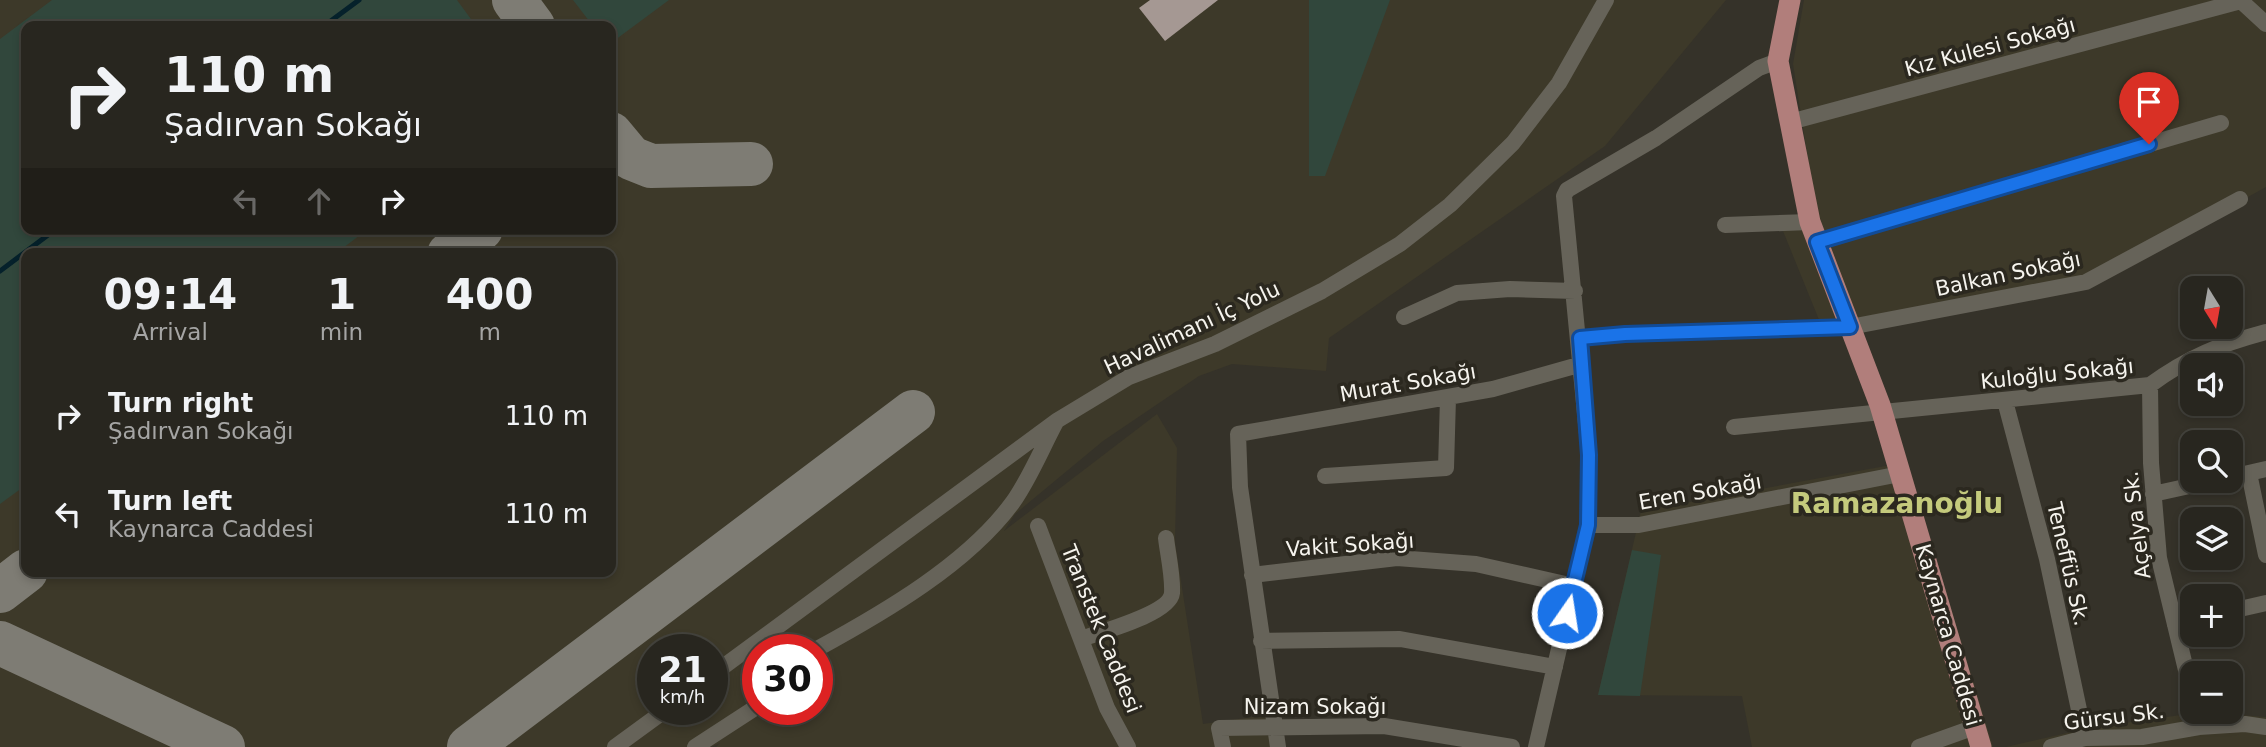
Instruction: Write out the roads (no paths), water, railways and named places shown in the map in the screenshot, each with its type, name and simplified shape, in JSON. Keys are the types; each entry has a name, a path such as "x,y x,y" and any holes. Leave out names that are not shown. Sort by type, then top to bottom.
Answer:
{"main road":[{"name":"Kaynarca Caddesi","path":"1793,1 1778,61 1810,222 1882,414 1978,737"}],"street":[{"name":"Havalimanı İç Yolu","path":"728,663 1058,420 1129,377 1215,344 1322,291 1401,244 1450,205 1513,144 1559,83 1606,0"},
{"path":"2240,1 2266,24"},
{"name":"Kız Kulesi Sokağı","path":"1790,122 2240,1"},
{"path":"1536,747 1588,525 1589,455 1583,365 1566,209 1567,190 1656,138 1759,68 1778,61"},
{"path":"1817,242 2221,123"},
{"name":"Balkan Sokağı","path":"1580,338 1625,334 1850,327 2086,282 2240,199"},
{"path":"1725,225 1810,222"},
{"path":"1404,317 1457,293 1510,289 1575,291"},
{"name":"Kuloğlu Sokağı","path":"1734,427 2150,385 2180,362 2230,341 2266,332"},
{"name":"Murat Sokağı","path":"1252,575 1240,487 1238,435 1493,389 1583,365"},
{"name":"Açelya Sk.","path":"2150,385 2159,558 2184,661"},
{"path":"1325,476 1446,468 1448,397"},
{"name":"Teneffüs Sk.","path":"2006,401 2047,559 2085,738"},
{"path":"833,640 914,592 964,552 1012,503 1058,420"},
{"path":"2243,474 2266,469"},
{"path":"2249,473 2266,555"},
{"name":"Eren Sokağı","path":"1588,525 1639,524 1900,474"},
{"path":"2154,494 2180,488"},
{"name":"Transtek Caddesi","path":"1038,526 1107,708 1128,747"},
{"path":"1081,639 1156,611 1168,602 1172,593 1166,538"},
{"name":"Vakit Sokağı","path":"1252,575 1397,558 1476,564 1574,586"},
{"path":"1252,575 1279,747"},
{"path":"2243,608 2266,603"},
{"path":"2175,625 2180,624"},
{"path":"1261,641 1400,639 1555,667"},
{"path":"695,747 742,719"},
{"name":"Gürsu Sk.","path":"2051,747 2085,738 2142,737 2182,724"},
{"name":"Gürsu Sk.","path":"2243,724 2266,727"},
{"path":"615,747 645,725"},
{"name":"Nizam Sokağı","path":"1223,747 1219,729 1384,726 1512,747"},
{"path":"1919,747 1978,737"}],"waterway":[{"path":"331,21 359,0"},
{"path":"31,248 48,235"},
{"path":"0,271 21,255"}],"district":[{"name":"Ramazanoğlu","path":"1897,503"}]}
